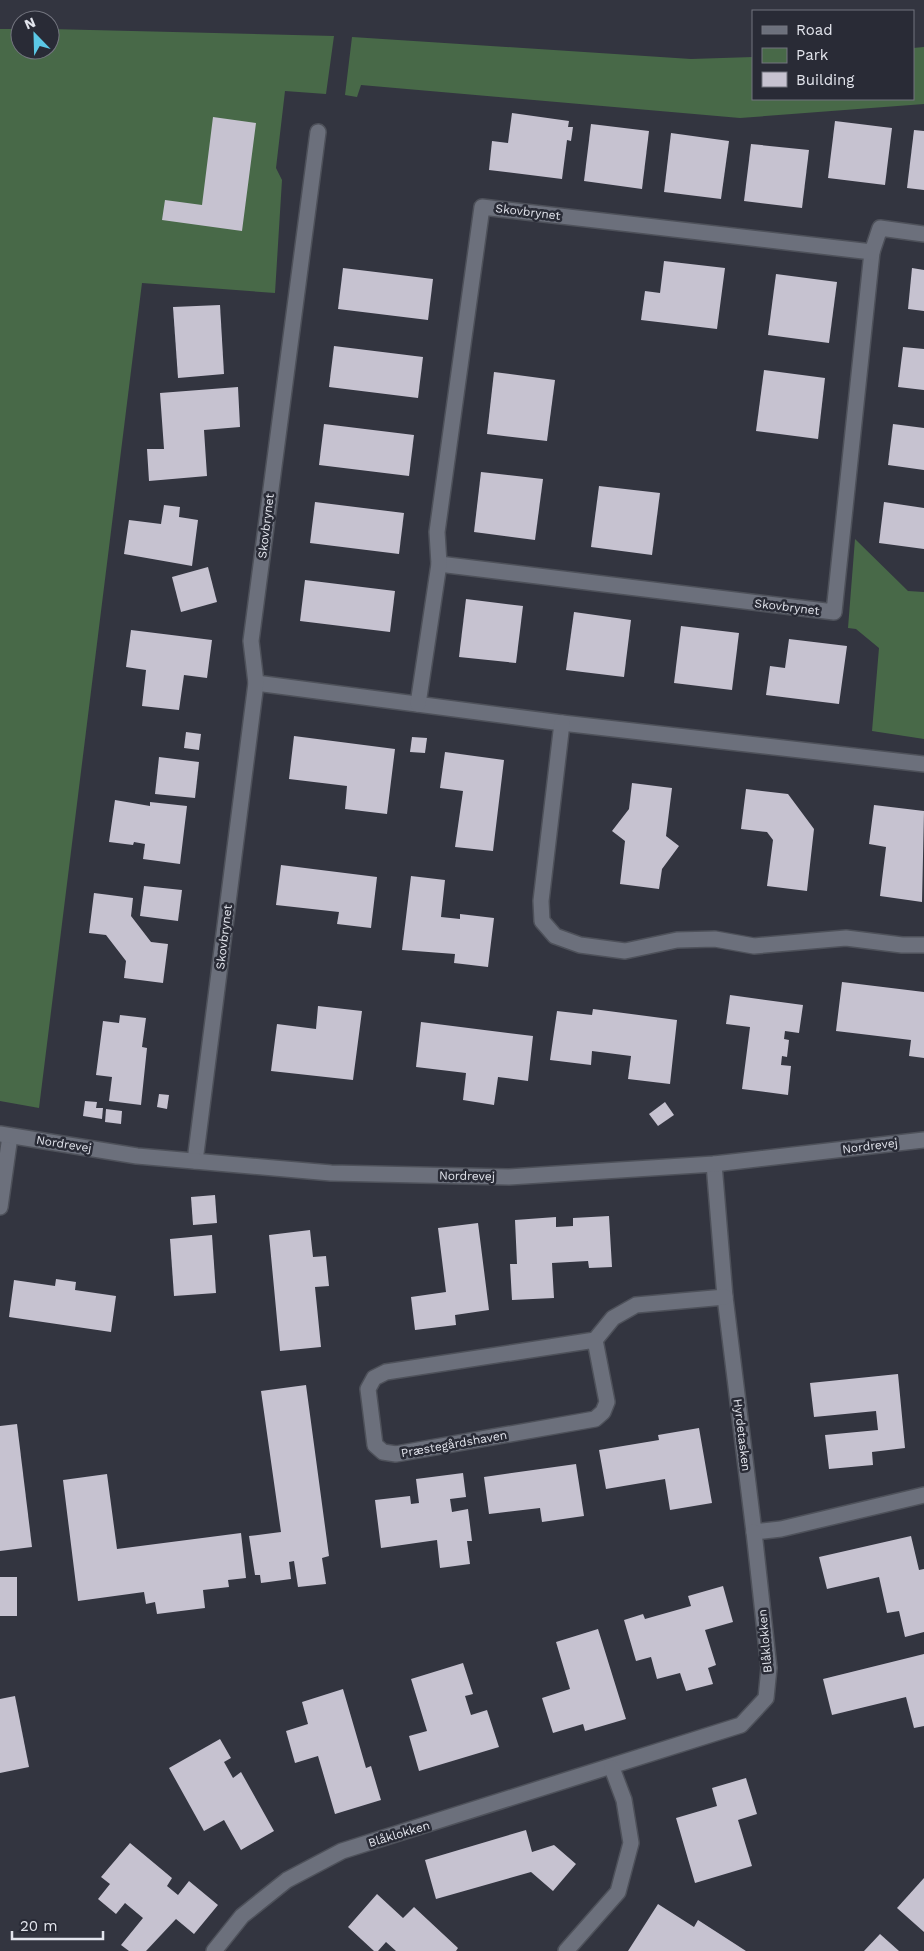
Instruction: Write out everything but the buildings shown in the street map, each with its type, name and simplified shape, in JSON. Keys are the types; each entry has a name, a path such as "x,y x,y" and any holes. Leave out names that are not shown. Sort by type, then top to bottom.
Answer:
{"street":[{"name":"Skovbrynet","path":"195,1161 256,683 251,641 318,132"},
{"name":"Skovbrynet","path":"418,704 439,564 437,532 482,207 872,252"},
{"name":"Skovbrynet","path":"439,564 834,612 872,252 880,228 924,234"},
{"path":"256,683 562,723 924,764"},
{"path":"562,723 541,901 542,921 555,936 580,945 624,951 677,940 716,939 754,946 846,938 902,945 924,945"},
{"name":"Nordrevej","path":"0,1207 5,1135 137,1156 331,1173 509,1177 714,1164 924,1140"},
{"name":"Hyrdetasken","path":"714,1164 725,1297 754,1532"},
{"path":"595,1340 613,1318 636,1305 725,1297"},
{"name":"Præstegårdshaven","path":"595,1340 607,1402 603,1412 595,1419 396,1454 382,1452 375,1445 368,1390 374,1378 386,1372 595,1340"},
{"path":"754,1532 781,1530 924,1495"},
{"name":"Blåklokken","path":"214,1951 242,1916 287,1880 342,1851 612,1768 741,1726 766,1698 769,1668 754,1532"},
{"path":"566,1951 618,1892 631,1843 624,1800 612,1768"}],"green space":[{"path":"0,29 10,29 10,60 60,60 60,29 334,36 326,94 285,91 276,168 282,180 275,293 142,283 39,1108 0,1101"},
{"path":"352,37 691,59 752,57 752,100 914,100 914,48 924,47 924,104 740,118 361,85 357,97 345,95"},
{"path":"855,539 908,591 924,592 924,739 872,731 879,648 856,629 848,628"}]}
